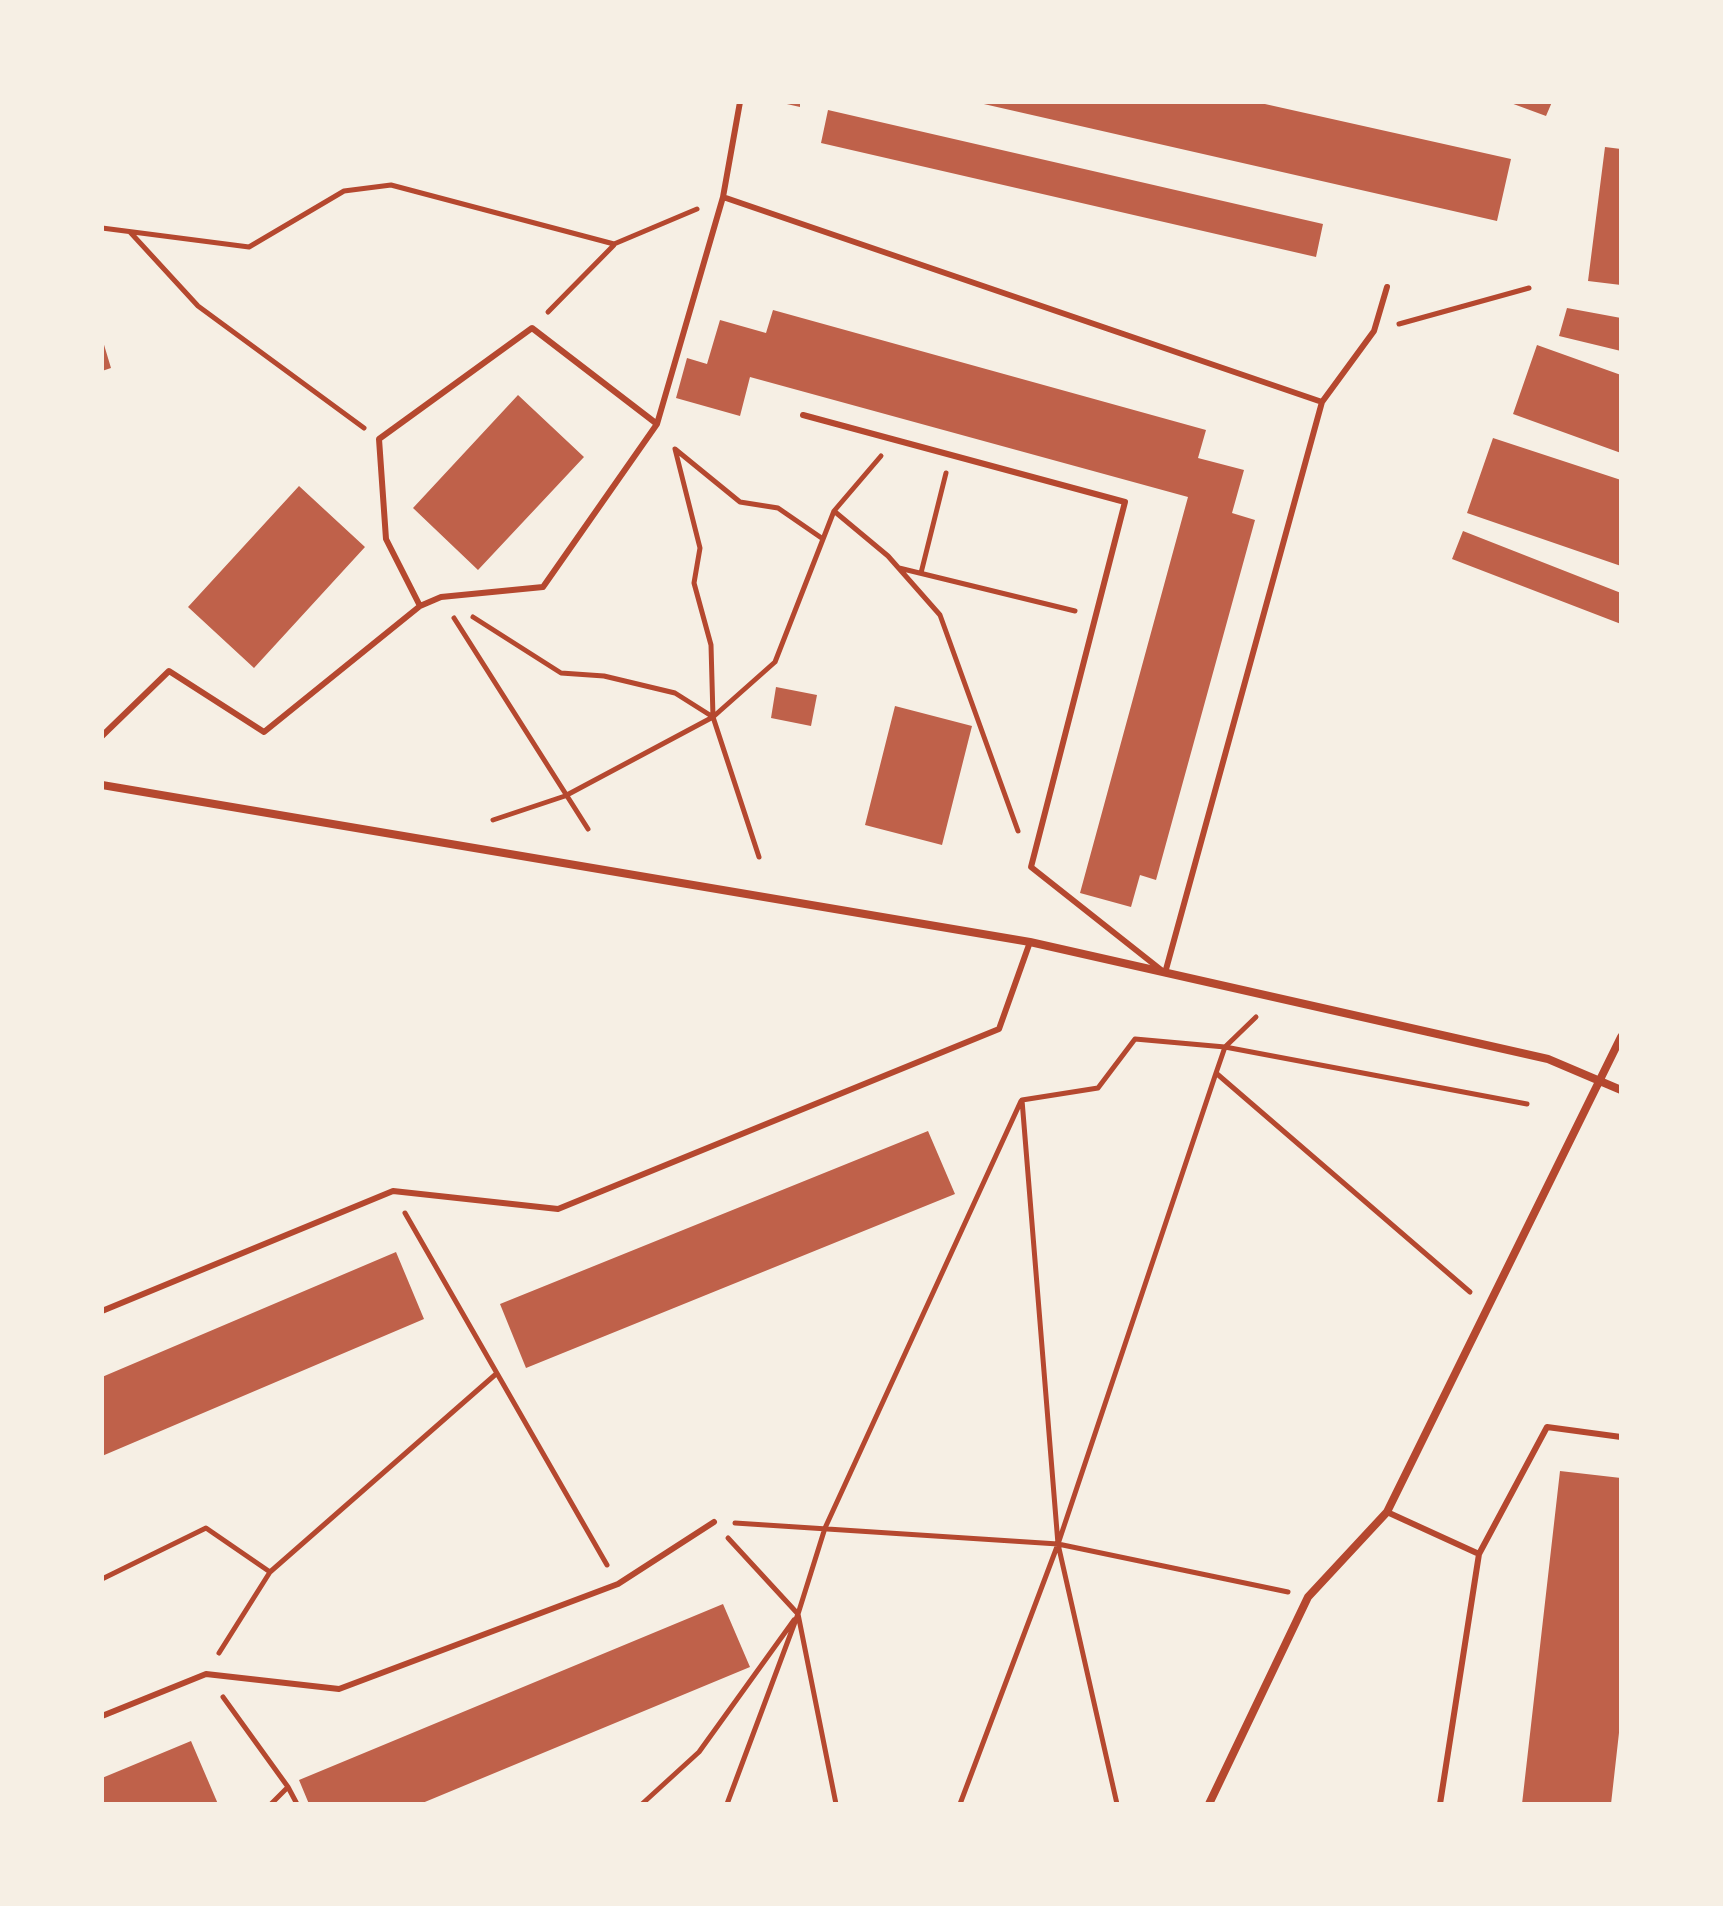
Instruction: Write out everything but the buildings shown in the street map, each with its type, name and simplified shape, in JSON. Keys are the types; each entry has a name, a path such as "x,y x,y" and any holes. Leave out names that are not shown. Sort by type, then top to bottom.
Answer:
{"street":[{"path":"102,785 1030,942 1548,1059 1621,1090"},
{"path":"1209,1804 1308,1597 1387,1512 1621,1037"}],"lane":[{"path":"102,736 169,671 264,732 420,606 441,597 543,587 657,424 723,197 740,102"},
{"path":"723,197 1322,402"},
{"path":"803,415 1125,502 1031,867 1165,973 1322,402 1374,331 1387,287"},
{"path":"420,606 386,539 379,439 532,328 657,424"},
{"path":"102,1311 393,1191 558,1209 999,1029 1030,942"},
{"path":"1440,1804 1479,1554 1547,1427 1621,1437"},
{"path":"1387,1512 1479,1554"},
{"path":"102,1716 206,1674 339,1689 618,1584 714,1522"}],"path":[{"path":"102,228 249,247 344,191 391,185 614,244"},
{"path":"532,328 614,244 723,197"},
{"path":"129,231 198,306 379,439"},
{"path":"1374,331 1529,288"},
{"path":"493,820 565,796 713,717 775,662 834,511 895,440"},
{"path":"759,857 713,717 711,645 694,583 700,548 675,449 740,502 778,508 823,539"},
{"path":"921,573 951,455"},
{"path":"834,511 888,556 940,615 1031,867"},
{"path":"898,568 1095,616"},
{"path":"441,597 561,673 604,676 675,693 713,717"},
{"path":"441,597 588,829"},
{"path":"960,1804 1058,1544 1225,1047 1277,998"},
{"path":"1022,1100 1098,1088 1135,1039 1225,1047 1527,1104"},
{"path":"1216,1073 1487,1307"},
{"path":"727,1804 798,1614 825,1528 1022,1100"},
{"path":"1022,1100 1058,1544 1117,1804"},
{"path":"393,1191 618,1584"},
{"path":"297,1804 206,1674 270,1572 496,1374"},
{"path":"714,1522 1058,1544 1308,1597"},
{"path":"714,1522 798,1614 836,1804"},
{"path":"102,1579 206,1528 270,1572"},
{"path":"642,1804 699,1752 798,1614"},
{"path":"271,1804 288,1787"}]}
